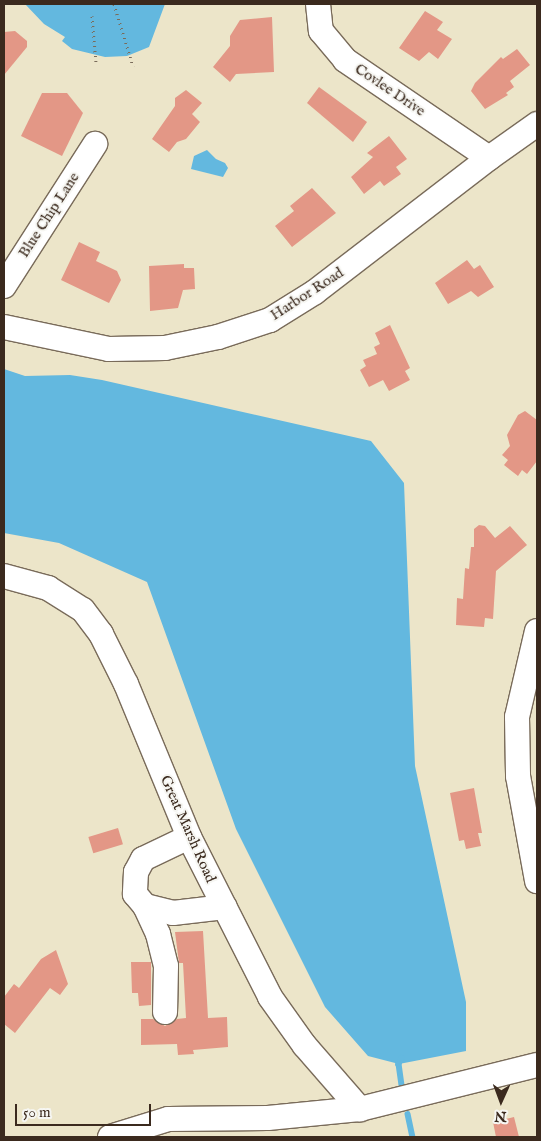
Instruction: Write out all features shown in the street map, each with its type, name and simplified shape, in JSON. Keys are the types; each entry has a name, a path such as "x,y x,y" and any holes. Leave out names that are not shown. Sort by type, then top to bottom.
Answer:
{"street":[{"name":"Covlee Drive","path":"318,4 321,31 345,60 489,158"},
{"name":"Harbor Road","path":"4,327 109,349 165,348 218,337 270,320 315,292 489,158 537,124"},
{"name":"Blue Chip Lane","path":"4,286 95,144"},
{"name":"Great Marsh Road","path":"4,576 48,588 83,610 101,634 126,684 189,837 270,997 305,1046 360,1108"},
{"path":"537,630 517,717 518,776 537,881"},
{"path":"165,1012 166,966 158,934 145,906 135,894 136,872 143,859 189,837"},
{"path":"145,906 173,913 225,907"},
{"path":"110,1137 168,1119 268,1118 360,1108 537,1064"}],"path":[{"path":"114,4 133,66"},
{"path":"92,16 96,63"}],"water":[{"path":"25,4 165,4 149,47 127,56 105,57 72,49 62,41 65,37 44,24"},
{"path":"207,150 216,159 225,163 228,168 223,177 191,169 194,156"},
{"path":"4,369 25,376 70,375 102,380 371,441 404,483 415,766 466,1002 466,1051 399,1064 368,1056 325,1007 236,829 147,582 59,543 4,533"}],"building":[{"path":"425,11 443,22 437,30 452,39 438,59 429,52 419,61 399,48"},
{"path":"272,17 274,72 236,74 230,82 213,67 230,46 230,36 240,20"},
{"path":"15,31 27,41 27,47 4,75 4,32"},
{"path":"517,49 530,65 510,81 514,87 506,93 508,95 485,109 471,91 475,83 501,57 503,59"},
{"path":"319,87 367,122 353,142 307,103"},
{"path":"186,90 202,103 192,114 200,122 186,139 177,142 169,152 152,139 175,106 175,98"},
{"path":"42,93 67,93 83,113 62,156 21,136"},
{"path":"389,136 407,159 396,167 401,174 384,186 380,181 364,194 351,177 373,157 367,153"},
{"path":"312,188 336,213 292,247 275,226 294,211 290,206"},
{"path":"79,242 100,252 96,261 117,271 121,280 109,303 61,280"},
{"path":"467,260 474,269 480,265 494,287 478,297 471,291 448,304 435,283"},
{"path":"184,264 184,268 194,268 195,289 183,290 178,308 150,311 149,266"},
{"path":"390,325 410,368 405,371 410,380 389,391 383,380 369,387 360,370 366,366 363,360 377,354 374,347 380,344 375,333"},
{"path":"525,411 537,420 537,461 527,474 522,470 518,476 504,465 508,460 502,455 510,446 507,435 518,415"},
{"path":"479,525 485,526 495,538 510,526 527,545 496,571 493,619 485,618 484,627 456,625 457,598 463,599 465,568 469,569 471,547 474,547 474,529"},
{"path":"474,788 482,833 478,833 481,846 466,849 464,840 459,841 450,793"},
{"path":"118,828 123,844 93,853 88,837"},
{"path":"203,931 208,1018 227,1017 228,1047 193,1050 194,1054 178,1055 177,1044 141,1045 141,1019 153,1019 165,1026 177,1019 186,1018 183,963 179,963 175,932"},
{"path":"56,950 68,984 60,995 50,988 15,1033 4,1024 4,997 14,984 19,988 41,959"},
{"path":"131,962 151,962 151,1005 139,1006 138,993 132,993"},
{"path":"514,1117 519,1137 496,1137 493,1122"}],"waterway":[{"path":"402,1058 399,1064 402,1085"},
{"path":"408,1114 413,1137"}]}
